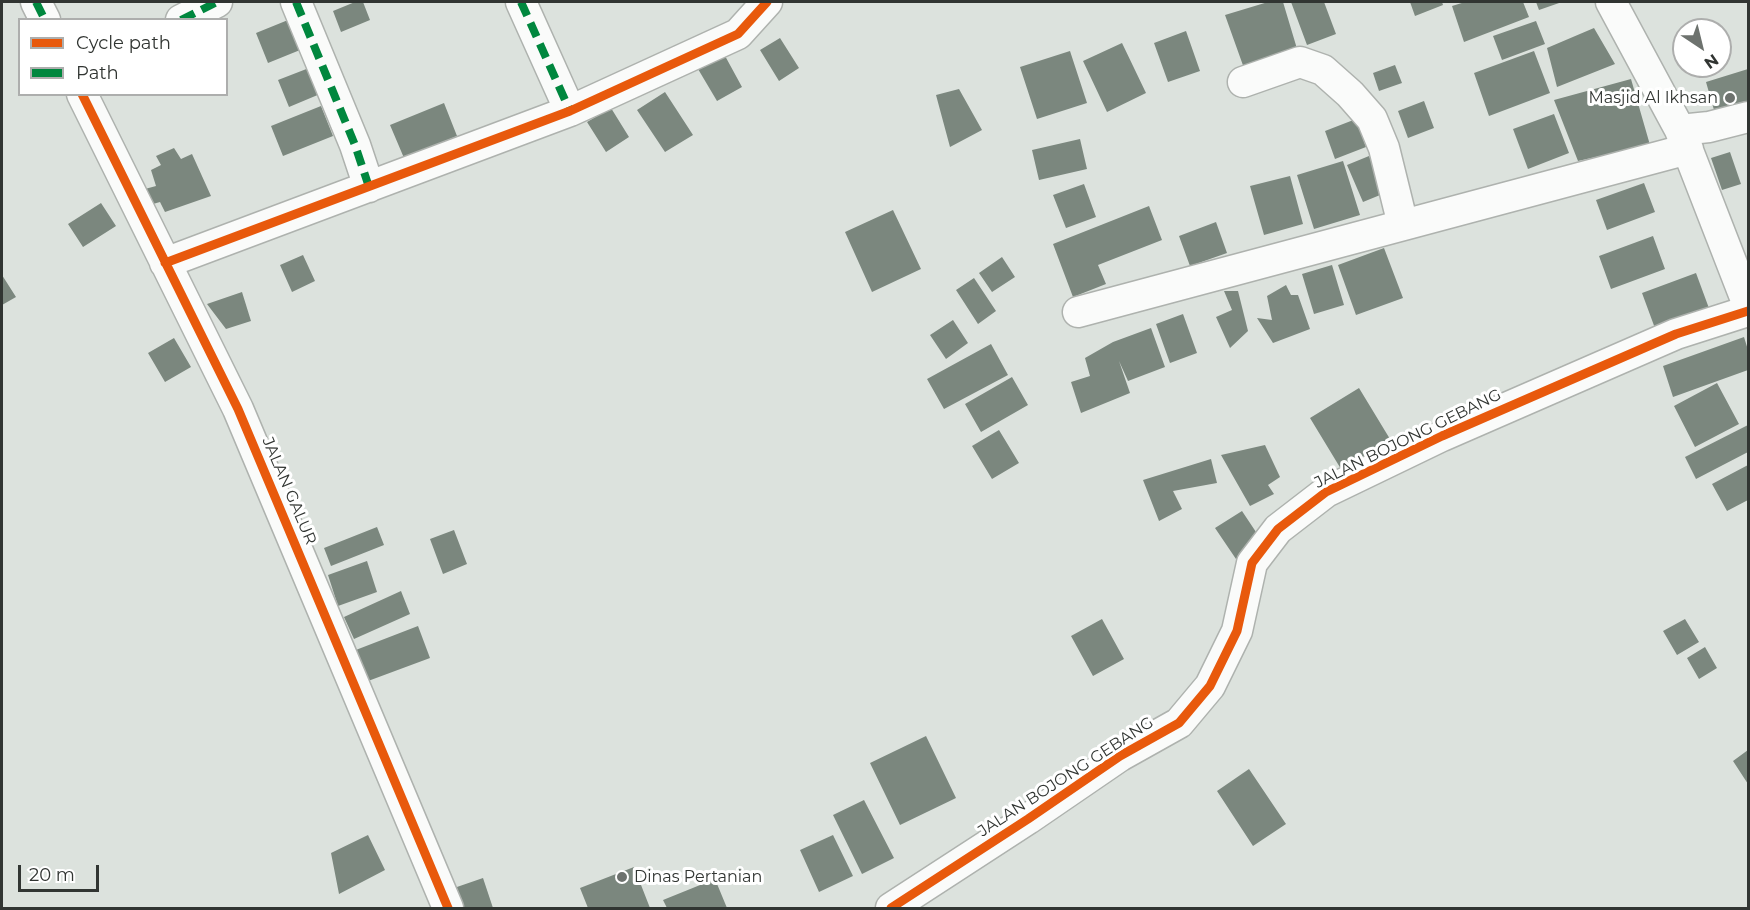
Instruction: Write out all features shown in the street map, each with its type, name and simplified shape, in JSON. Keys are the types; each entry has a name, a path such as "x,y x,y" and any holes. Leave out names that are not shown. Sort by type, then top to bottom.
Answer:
{"street":[{"path":"36,2 44,18"},
{"path":"185,18 217,2"},
{"path":"296,2 355,145 369,187"},
{"path":"521,2 570,111"},
{"path":"165,263 570,111 738,34 767,2"},
{"path":"1611,2 1684,139 1749,305"},
{"path":"1243,82 1300,62 1323,70 1350,94 1372,119 1384,148 1403,225"},
{"name":"JALAN GALUR","path":"83,96 238,408 448,909"},
{"path":"1078,312 1403,225 1684,139 1709,127 1749,117"},
{"name":"JALAN BOJONG GEBANG","path":"891,909 1120,756 1179,723 1210,686 1237,631 1252,563 1278,529 1326,492 1442,436 1676,334 1749,311"}],"building":[{"path":"355,2 363,2 370,20 341,32 333,11"},
{"path":"1268,2 1283,2 1298,52 1245,71 1225,15"},
{"path":"1291,2 1324,2 1336,34 1307,45"},
{"path":"1410,2 1442,2 1443,5 1415,16"},
{"path":"1465,2 1523,2 1529,17 1464,42 1452,6"},
{"path":"1536,2 1562,2 1539,10"},
{"path":"293,18 305,48 268,63 256,33"},
{"path":"1536,21 1545,44 1502,60 1493,36"},
{"path":"1594,28 1615,64 1557,87 1547,48"},
{"path":"1186,31 1200,71 1168,82 1154,43"},
{"path":"780,38 799,68 779,81 760,50"},
{"path":"1122,43 1146,93 1107,112 1083,61"},
{"path":"1070,51 1087,103 1037,119 1020,67"},
{"path":"1534,51 1550,93 1489,116 1474,73"},
{"path":"724,54 742,87 717,101 698,69"},
{"path":"1395,65 1402,83 1379,91 1373,73"},
{"path":"309,68 320,94 289,107 278,80"},
{"name":"Masjid Al Ikhsan","path":"1748,69 1748,114 1718,124 1706,82 1719,78 1732,78 1732,74"},
{"path":"1631,79 1650,145 1578,161 1554,100"},
{"path":"959,89 982,130 950,147 936,95"},
{"path":"665,92 693,135 665,152 637,110"},
{"path":"1424,101 1434,128 1408,138 1398,111"},
{"path":"444,103 457,136 404,158 390,125"},
{"path":"321,106 333,136 283,156 271,126"},
{"path":"611,108 629,137 606,152 587,122"},
{"path":"1554,114 1569,153 1528,169 1513,129"},
{"path":"1356,119 1366,147 1335,159 1325,131"},
{"path":"1080,139 1087,169 1039,180 1032,150"},
{"path":"174,148 181,159 192,154 211,196 165,212 160,202 153,204 145,189 156,186 151,170 161,165 156,156"},
{"path":"1730,152 1741,184 1722,190 1711,158"},
{"path":"1369,156 1385,193 1363,202 1347,165"},
{"path":"1343,161 1360,215 1314,229 1297,175"},
{"path":"1290,176 1303,224 1264,235 1250,186"},
{"path":"1644,183 1655,212 1607,230 1596,200"},
{"path":"1084,184 1096,217 1066,228 1053,195"},
{"path":"101,203 116,226 83,247 68,224"},
{"path":"1149,206 1162,240 1098,265 1106,284 1073,297 1053,244"},
{"path":"893,210 921,269 872,292 845,232"},
{"path":"1216,222 1227,253 1190,266 1179,236"},
{"path":"1653,236 1665,269 1611,289 1599,256"},
{"path":"1384,248 1403,298 1356,315 1338,265"},
{"path":"303,255 315,281 292,292 280,265"},
{"path":"1002,257 1015,277 992,292 979,273"},
{"path":"1332,265 1344,305 1314,314 1302,274"},
{"path":"1696,273 1710,311 1656,331 1642,293"},
{"path":"2,275 16,297 2,305"},
{"path":"974,278 996,311 978,324 956,290"},
{"path":"1286,285 1291,295 1298,295 1310,329 1273,343 1257,318 1272,320 1267,296"},
{"path":"1224,291 1238,291 1248,331 1230,348 1216,317 1232,310"},
{"path":"242,292 251,321 226,329 207,304"},
{"path":"1183,314 1197,353 1170,363 1156,324"},
{"path":"953,320 968,343 946,359 930,335"},
{"path":"1151,328 1165,367 1128,381 1119,361 1130,393 1081,413 1071,382 1090,376 1085,358 1113,342"},
{"path":"1744,337 1748,350 1748,370 1673,397 1663,366"},
{"path":"174,338 191,367 165,382 148,353"},
{"path":"991,344 1008,375 944,409 927,379"},
{"path":"1012,377 1028,405 981,432 965,404"},
{"path":"1717,383 1739,424 1695,447 1674,406"},
{"path":"1359,388 1393,444 1344,474 1310,418"},
{"path":"1748,425 1748,452 1696,479 1685,457"},
{"path":"999,430 1019,463 992,479 972,446"},
{"path":"1265,445 1280,477 1268,485 1274,494 1250,506 1221,455"},
{"path":"1211,459 1217,483 1173,491 1182,509 1159,521 1143,480"},
{"path":"1748,465 1748,500 1727,511 1712,484"},
{"path":"1242,511 1262,541 1236,559 1215,528"},
{"path":"377,527 384,545 331,566 324,548"},
{"path":"454,530 467,564 443,574 430,539"},
{"path":"367,561 377,592 338,606 328,575"},
{"path":"401,591 410,614 354,639 344,617"},
{"path":"1102,619 1124,659 1093,676 1071,636"},
{"path":"1685,619 1699,642 1677,655 1663,631"},
{"path":"418,626 430,658 360,684 348,653"},
{"path":"1705,647 1717,668 1699,679 1687,658"},
{"path":"926,736 956,798 900,825 870,763"},
{"path":"1748,750 1748,784 1733,761"},
{"path":"1249,769 1286,824 1253,846 1217,791"},
{"path":"864,800 894,858 862,874 833,815"},
{"path":"368,835 385,870 339,894 331,853"},
{"path":"833,835 853,876 819,892 800,850"},
{"name":"Dinas Pertanian","path":"634,867 650,908 588,908 580,888"},
{"path":"483,878 493,908 461,908 454,888"},
{"path":"715,879 727,908 667,908 663,900"}],"marked path":[{"path":"36,2 44,18"},
{"path":"185,18 217,2"},
{"path":"296,2 355,145 369,187"},
{"path":"521,2 570,111"}],"cycle path":[{"path":"165,263 570,111 738,34 767,2"},
{"path":"83,96 238,409 448,908"},
{"path":"891,908 1120,756 1179,723 1210,686 1237,631 1252,563 1278,529 1326,492 1442,436 1676,334 1748,311"}],"place":[{"name":"Masjid Al Ikhsan","path":"1730,98"},
{"name":"Dinas Pertanian","path":"622,877"}]}
